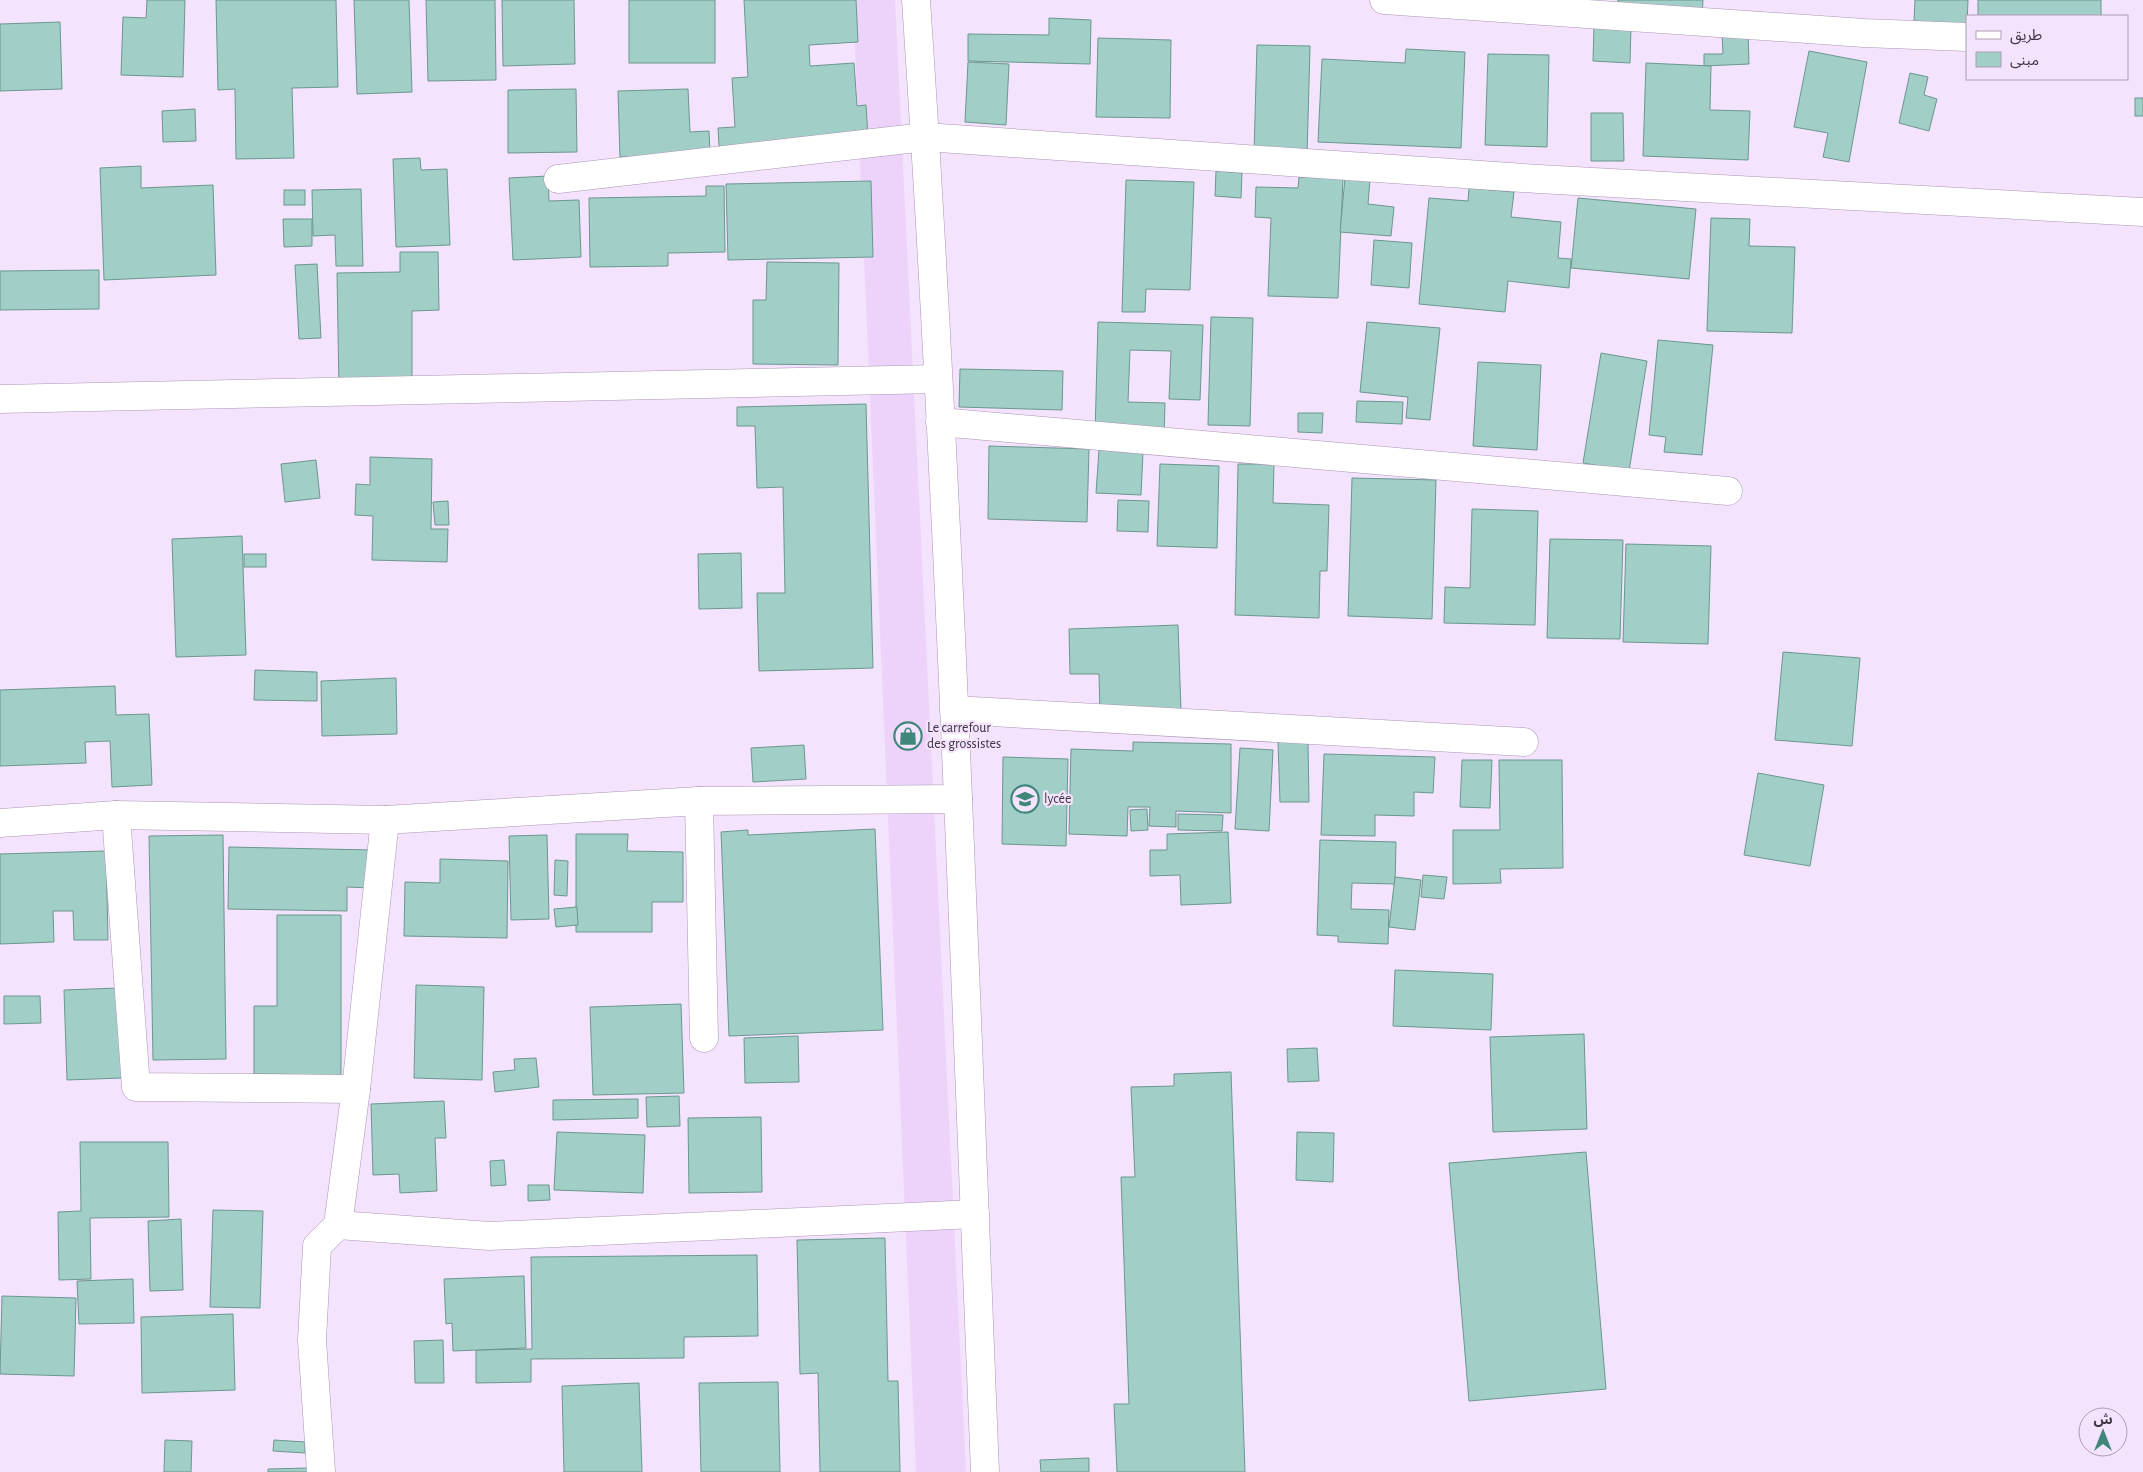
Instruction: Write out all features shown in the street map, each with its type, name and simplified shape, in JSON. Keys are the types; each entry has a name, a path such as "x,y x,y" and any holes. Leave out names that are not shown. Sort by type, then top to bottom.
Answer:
{"street":[{"path":"916,0 938,379 954,710 986,1472"},
{"path":"1384,0 1864,33 1966,36"},
{"path":"558,179 925,137 1539,179 2143,212"},
{"path":"0,399 938,379"},
{"path":"940,422 1728,491"},
{"path":"954,710 1524,742"},
{"path":"0,823 116,815 385,820 699,800 958,799"},
{"path":"699,800 704,1038"},
{"path":"116,815 136,1087 356,1089"},
{"path":"321,1472 312,1340 317,1246 338,1225 356,1089 385,820"},
{"path":"338,1225 490,1236 975,1214"}],"shaded area":[{"name":"Le carrefour des grossistes","path":"853,0 895,0 966,1472 916,1472"}],"building":[{"path":"147,0 185,0 183,77 121,75 123,17 146,18"},
{"path":"216,0 336,0 338,87 292,88 294,158 236,159 235,89 218,90"},
{"path":"354,0 409,0 412,92 357,94"},
{"path":"426,0 495,0 496,80 428,81"},
{"path":"502,0 574,0 575,64 503,66"},
{"path":"629,0 715,0 715,63 629,63"},
{"path":"744,0 856,0 858,42 809,45 810,66 854,63 857,106 866,105 869,154 720,162 718,128 735,127 732,78 748,77"},
{"path":"1618,0 1703,0 1702,17 1617,15"},
{"path":"1915,0 1968,0 1966,24 1914,21"},
{"path":"1978,0 2101,0 2101,15 1978,15"},
{"path":"1049,18 1091,20 1090,64 968,61 968,34 1049,35"},
{"path":"60,22 62,89 0,91 0,24"},
{"path":"1594,25 1631,27 1630,63 1593,61"},
{"path":"1722,33 1748,33 1749,64 1704,66 1704,54 1723,54"},
{"path":"1098,38 1171,40 1170,118 1096,117"},
{"path":"1257,45 1310,46 1307,156 1254,154"},
{"path":"1406,49 1465,52 1461,148 1318,142 1322,59 1405,63"},
{"path":"1809,51 1867,62 1849,162 1823,157 1828,133 1794,127"},
{"path":"1488,54 1549,55 1547,147 1485,145"},
{"path":"968,62 1009,64 1006,125 965,122"},
{"path":"1646,63 1711,66 1710,110 1750,111 1748,160 1643,156"},
{"path":"1910,73 1928,77 1924,95 1937,99 1929,131 1899,123"},
{"path":"576,89 577,152 508,153 508,90"},
{"path":"688,89 690,132 709,131 710,154 620,157 618,91"},
{"path":"2135,98 2143,98 2143,116 2135,116"},
{"path":"195,109 196,141 163,142 162,111"},
{"path":"1591,113 1623,113 1624,161 1591,161"},
{"path":"420,158 421,170 447,169 450,245 396,247 393,159"},
{"path":"141,166 141,188 213,185 216,275 104,280 100,168"},
{"path":"1216,171 1242,173 1241,198 1215,196"},
{"path":"548,176 549,201 579,200 581,257 513,260 509,178"},
{"path":"1299,177 1343,178 1338,298 1268,296 1271,218 1255,217 1256,187 1298,188"},
{"path":"1345,178 1370,180 1368,204 1394,207 1391,236 1340,232"},
{"path":"1126,180 1194,182 1190,290 1146,289 1145,312 1122,312"},
{"path":"871,181 873,257 728,260 726,184"},
{"path":"706,186 724,186 725,252 668,253 668,266 590,267 589,198 706,196"},
{"path":"1469,188 1514,192 1511,217 1561,222 1558,258 1571,259 1569,288 1508,281 1505,312 1419,304 1429,198 1468,201"},
{"path":"361,189 363,266 336,266 335,235 313,236 312,190"},
{"path":"284,190 305,190 305,205 284,205"},
{"path":"1578,198 1696,209 1689,279 1571,268"},
{"path":"1711,218 1750,219 1749,246 1795,247 1792,333 1707,331"},
{"path":"283,219 312,219 312,246 284,247"},
{"path":"1374,240 1412,243 1409,288 1371,285"},
{"path":"400,252 438,252 439,310 412,311 412,388 339,388 337,273 400,272"},
{"path":"767,262 839,263 838,365 753,364 753,300 766,300"},
{"path":"317,264 321,338 299,339 295,265"},
{"path":"99,270 99,309 0,310 0,271"},
{"path":"1211,317 1253,318 1250,426 1208,425"},
{"path":"1098,322 1203,325 1200,400 1169,399 1171,351 1130,350 1128,402 1165,403 1164,436 1095,434"},
{"path":"1367,322 1440,328 1430,420 1406,418 1408,397 1360,392"},
{"path":"1658,340 1713,345 1702,455 1664,452 1666,437 1649,435"},
{"path":"1601,353 1647,361 1629,471 1583,463"},
{"path":"1478,362 1541,365 1537,450 1473,446"},
{"path":"960,369 1063,371 1062,410 959,407"},
{"path":"1357,401 1403,402 1402,424 1356,422"},
{"path":"866,404 873,668 759,671 757,593 785,593 783,487 757,488 755,426 737,426 737,407"},
{"path":"1298,413 1323,413 1322,433 1298,432"},
{"path":"989,446 1089,449 1087,522 988,519"},
{"path":"1099,450 1143,452 1141,495 1096,493"},
{"path":"370,457 432,459 431,529 448,529 447,562 372,560 373,516 355,515 356,484 370,485"},
{"path":"316,460 320,498 285,502 281,464"},
{"path":"1160,464 1219,466 1217,548 1157,546"},
{"path":"1238,464 1274,464 1273,503 1329,505 1327,571 1320,571 1319,618 1235,615"},
{"path":"1352,478 1436,480 1432,619 1348,616"},
{"path":"1118,500 1149,501 1148,532 1117,531"},
{"path":"448,501 449,525 435,525 433,502"},
{"path":"1472,509 1538,511 1535,625 1444,623 1445,587 1470,588"},
{"path":"242,536 246,655 176,657 172,539"},
{"path":"1550,539 1623,540 1620,639 1547,638"},
{"path":"1626,544 1711,546 1708,644 1623,642"},
{"path":"741,553 742,608 699,609 698,554"},
{"path":"244,554 266,554 266,567 244,567"},
{"path":"1178,625 1181,711 1100,712 1099,674 1070,674 1069,629"},
{"path":"1783,652 1860,658 1852,746 1775,740"},
{"path":"255,670 317,672 317,701 254,700"},
{"path":"396,678 397,734 322,736 321,681"},
{"path":"115,686 116,715 149,714 152,785 112,787 110,741 85,742 86,763 0,766 0,690"},
{"path":"1308,741 1309,802 1280,802 1278,742"},
{"path":"1133,742 1231,744 1231,813 1176,811 1176,827 1149,826 1150,807 1128,807 1127,836 1069,834 1071,749 1133,751"},
{"path":"804,745 806,779 753,782 751,748"},
{"path":"1240,748 1273,750 1269,831 1235,829"},
{"path":"1324,754 1435,757 1433,793 1414,792 1414,816 1375,815 1375,836 1321,835"},
{"path":"1003,757 1068,759 1066,846 1002,844"},
{"path":"1462,760 1492,760 1490,808 1460,807"},
{"path":"1499,760 1562,760 1563,868 1500,869 1501,883 1453,884 1453,830 1500,830"},
{"path":"1758,773 1824,785 1810,866 1744,855"},
{"path":"1147,809 1148,830 1131,831 1130,810"},
{"path":"1178,814 1223,815 1222,831 1178,830"},
{"path":"875,829 883,1030 729,1036 721,832 748,830 748,835"},
{"path":"1228,832 1231,903 1181,905 1180,875 1150,876 1150,850 1167,850 1167,834"},
{"path":"576,834 628,834 627,851 683,852 683,902 652,902 652,932 576,932"},
{"path":"223,835 226,1059 153,1060 149,836"},
{"path":"547,835 549,919 511,920 509,836"},
{"path":"1320,840 1396,842 1395,884 1352,883 1351,909 1389,910 1388,944 1338,942 1338,936 1317,935"},
{"path":"229,847 371,850 371,888 347,887 347,911 228,909"},
{"path":"106,851 108,940 74,940 73,911 53,911 54,942 0,944 0,854"},
{"path":"440,859 508,861 507,938 404,936 405,882 440,883"},
{"path":"555,860 568,861 567,896 554,895"},
{"path":"1423,875 1447,877 1444,899 1421,897"},
{"path":"1395,877 1421,880 1415,930 1389,927"},
{"path":"577,907 578,925 556,927 554,909"},
{"path":"277,915 341,915 341,1075 254,1074 254,1006 277,1006"},
{"path":"1395,970 1493,974 1491,1030 1393,1026"},
{"path":"416,985 484,987 482,1080 414,1078"},
{"path":"119,988 122,1078 67,1080 64,990"},
{"path":"4,996 40,996 41,1023 4,1024"},
{"path":"681,1004 684,1093 593,1095 590,1007"},
{"path":"1584,1034 1587,1129 1493,1132 1490,1037"},
{"path":"798,1036 799,1082 745,1083 744,1038"},
{"path":"1317,1048 1319,1081 1288,1082 1287,1049"},
{"path":"536,1058 539,1087 495,1092 493,1072 515,1070 514,1059"},
{"path":"1231,1072 1245,1472 1117,1472 1114,1404 1129,1404 1121,1177 1135,1177 1131,1087 1174,1086 1174,1074"},
{"path":"679,1096 680,1126 647,1127 646,1097"},
{"path":"638,1099 638,1118 553,1120 553,1100"},
{"path":"444,1101 446,1138 435,1138 437,1191 400,1193 399,1174 373,1175 371,1104"},
{"path":"761,1117 762,1192 689,1193 688,1118"},
{"path":"557,1132 645,1135 643,1193 554,1190"},
{"path":"1297,1132 1334,1133 1333,1182 1296,1180"},
{"path":"80,1142 168,1142 169,1217 90,1218 91,1279 59,1280 58,1212 81,1211"},
{"path":"1586,1152 1606,1389 1469,1401 1449,1163"},
{"path":"504,1160 506,1185 491,1186 490,1161"},
{"path":"528,1185 549,1185 550,1200 528,1201"},
{"path":"213,1210 263,1211 260,1308 210,1307"},
{"path":"181,1219 183,1290 150,1291 148,1221"},
{"path":"885,1238 888,1381 898,1381 900,1472 820,1472 818,1373 800,1374 797,1240"},
{"path":"757,1255 758,1336 684,1337 684,1358 531,1359 531,1382 476,1383 476,1350 532,1349 531,1257"},
{"path":"524,1276 526,1348 453,1351 452,1323 446,1324 444,1279"},
{"path":"133,1279 134,1323 79,1324 77,1281"},
{"path":"2,1296 76,1298 74,1376 0,1374"},
{"path":"233,1314 235,1390 142,1393 141,1317"},
{"path":"443,1340 444,1383 415,1383 414,1341"},
{"path":"778,1382 780,1472 701,1472 699,1383"},
{"path":"639,1383 642,1472 564,1472 562,1386"},
{"path":"165,1440 192,1441 191,1472 164,1472"},
{"path":"274,1440 305,1442 305,1453 273,1451"},
{"path":"1089,1458 1089,1472 1041,1472 1040,1460"},
{"path":"308,1468 308,1472 268,1472 268,1469"}],"place":[{"name":"Le carrefour des grossistes","path":"908,736"},
{"name":"lycée","path":"1025,799"}]}
